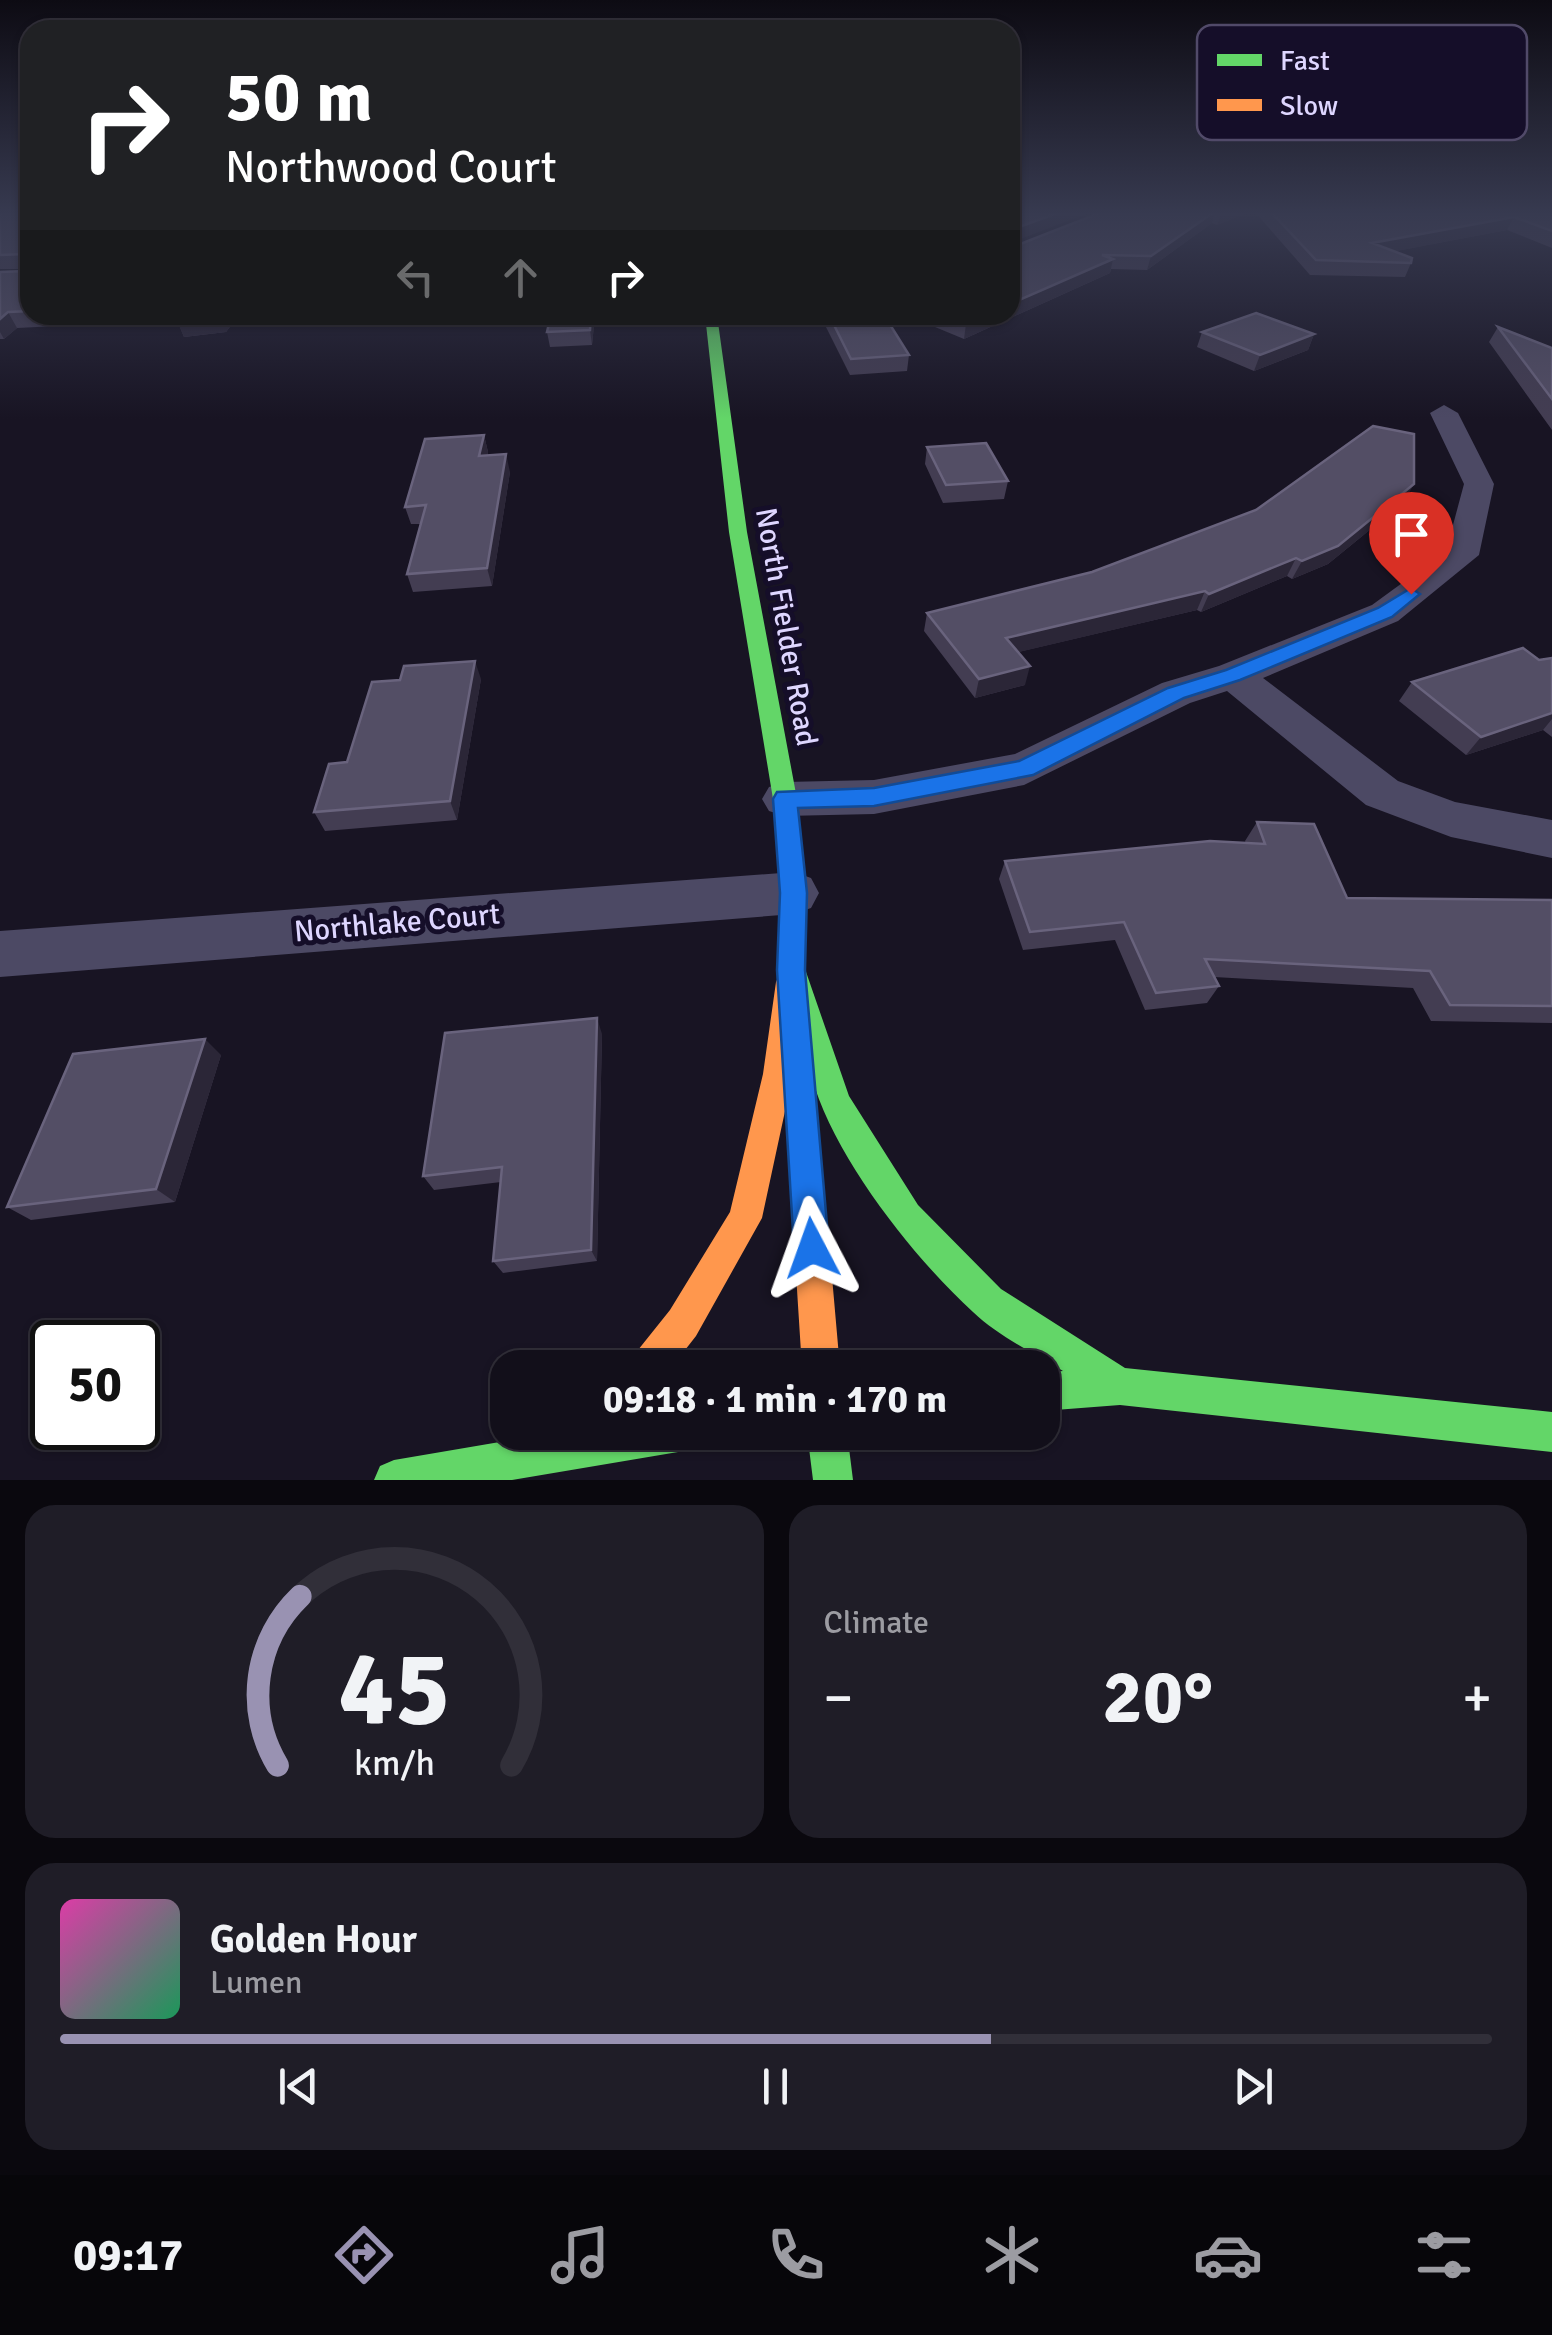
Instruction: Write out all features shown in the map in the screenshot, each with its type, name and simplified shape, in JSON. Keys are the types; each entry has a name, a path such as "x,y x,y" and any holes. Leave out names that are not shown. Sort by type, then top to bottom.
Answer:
{"main road":[{"name":"North Fielder Road","path":"713,325 738,532 785,799 794,893 791,970 819,1350"},
{"path":"662,1350 683,1324 745,1218 778,1074 791,970"},
{"path":"791,970 836,1104 906,1217 988,1302 1120,1386"},
{"path":"1060,1391 1120,1386 1552,1432"},
{"path":"394,1480 542,1450"},
{"path":"829,1450 833,1480"}],"street":[{"path":"785,799 874,797 1024,769 1176,693 1233,675 1385,613 1462,555 1479,484 1444,413"},
{"path":"1233,675 1382,793 1451,819 1552,838"},
{"name":"Northlake Court","path":"0,954 794,893"}],"building":[{"path":"0,281 20,281 20,311 8,312 0,319"},
{"path":"1020,281 1062,281 1020,300"},
{"path":"1256,313 1314,334 1260,355 1202,332"},
{"path":"549,325 590,325 590,330 547,332"},
{"path":"834,325 890,325 909,355 851,359"},
{"path":"1498,327 1552,348 1552,399"},
{"path":"1373,426 1414,434 1414,484 1338,546 1302,561 1296,558 1209,594 1205,591 1006,638 1030,666 979,679 927,613 1092,572 1256,510"},
{"path":"484,435 479,456 506,454 487,568 407,574 426,505 405,507 425,439"},
{"path":"986,443 1008,481 946,485 927,447"},
{"path":"1523,648 1539,660 1552,658 1552,713 1481,737 1412,682"},
{"path":"475,661 450,801 314,812 329,764 347,762 372,682 400,680 404,666"},
{"path":"1257,822 1314,824 1347,898 1552,900 1552,1006 1450,1005 1430,971 1205,959 1219,986 1156,993 1124,922 1030,932 1005,861 1210,841 1265,844"},
{"path":"597,1018 591,1250 493,1261 502,1167 423,1176 445,1033"},
{"path":"205,1039 156,1189 7,1207 73,1054"}],"traffic: fast":[{"path":"712,325 738,532 785,799 794,893 791,969 802,1117"},
{"path":"791,969 836,1104 906,1217 988,1302 1120,1386"},
{"path":"1060,1391 1120,1386 1552,1432"},
{"path":"394,1480 572,1450"},
{"path":"829,1450 833,1480"}],"traffic: slow":[{"path":"661,1350 683,1323 745,1218 778,1074 790,982"},
{"path":"802,1117 820,1350"}],"route":[{"path":"812,1248 791,970 794,893 785,799 874,797 1024,769 1176,693 1233,675 1385,613 1411,594"}]}
